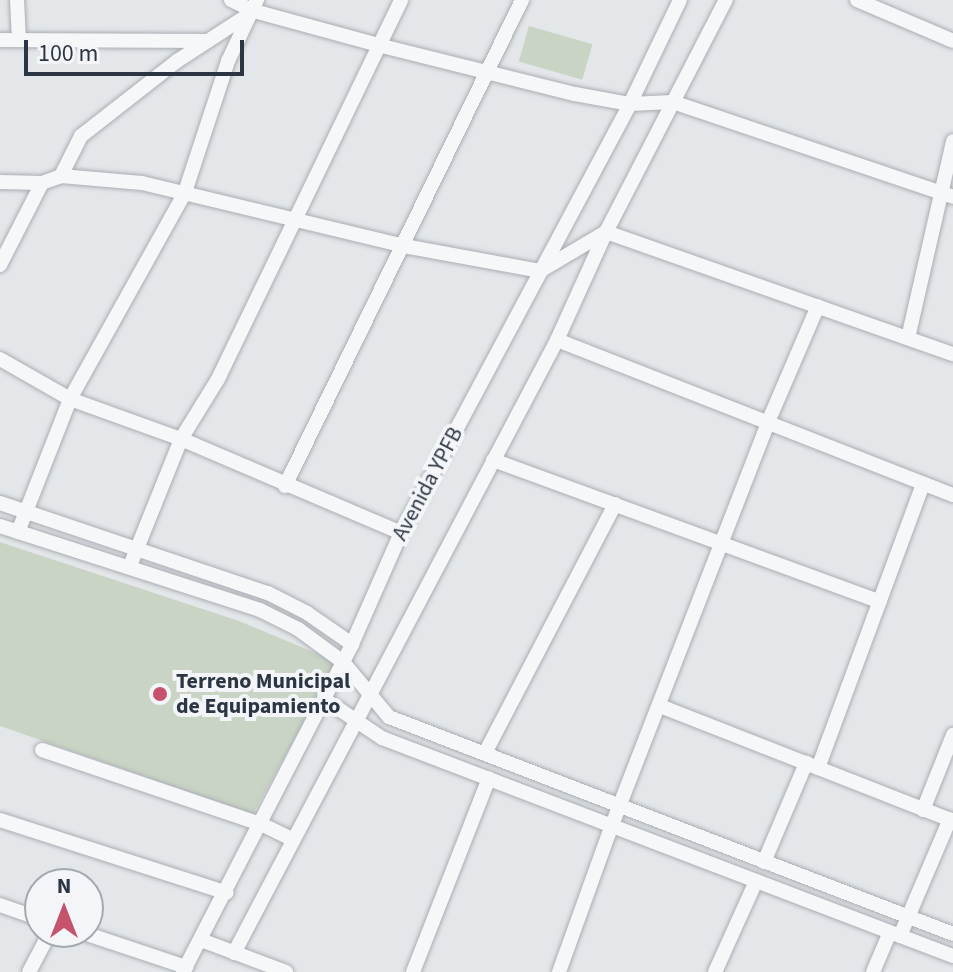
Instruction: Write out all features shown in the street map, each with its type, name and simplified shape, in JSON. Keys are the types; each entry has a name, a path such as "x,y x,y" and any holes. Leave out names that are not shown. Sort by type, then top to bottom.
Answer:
{"street":[{"path":"17,0 19,40"},
{"path":"231,0 256,5 378,45 487,73 630,104 673,102 948,195"},
{"path":"130,566 181,439 218,379 401,0"},
{"path":"285,486 522,0"},
{"name":"Avenida YPFB","path":"184,969 227,893 352,644 401,533 630,104 680,0"},
{"name":"Avenida YPFB","path":"234,953 557,340 606,232 726,0"},
{"path":"857,0 953,41"},
{"path":"61,176 81,136 256,5"},
{"path":"18,532 70,399 185,192 228,61 256,5"},
{"path":"0,40 207,41"},
{"path":"908,338 948,195 953,141"},
{"path":"0,182 42,183 61,176 142,183 404,246 540,271 606,232 953,354"},
{"path":"0,265 42,183"},
{"path":"559,972 612,825 768,422 818,306"},
{"path":"557,340 953,495"},
{"path":"0,359 70,399 181,439 401,533"},
{"path":"493,460 880,602"},
{"path":"764,862 812,765 880,602 923,484"},
{"path":"0,503 268,593 307,613 352,644"},
{"path":"485,753 615,504"},
{"path":"0,526 260,610 298,629 343,662 389,717 953,934"},
{"path":"324,699 382,738 953,956"},
{"path":"660,706 951,820 908,917 873,972"},
{"path":"923,810 953,735"},
{"path":"42,750 261,824 292,839"},
{"path":"413,972 489,778"},
{"path":"0,820 227,893"},
{"path":"715,972 756,881"},
{"path":"0,905 24,913"},
{"path":"104,940 184,969"},
{"path":"201,940 286,972"},
{"path":"29,972 42,948"}],"green space":[{"path":"529,26 592,44 582,80 519,62"},
{"name":"Terreno Municipal de Equipamiento","path":"0,542 239,621 337,662 253,814 0,726"}],"place":[{"name":"Terreno Municipal de Equipamiento","path":"160,694"}]}
